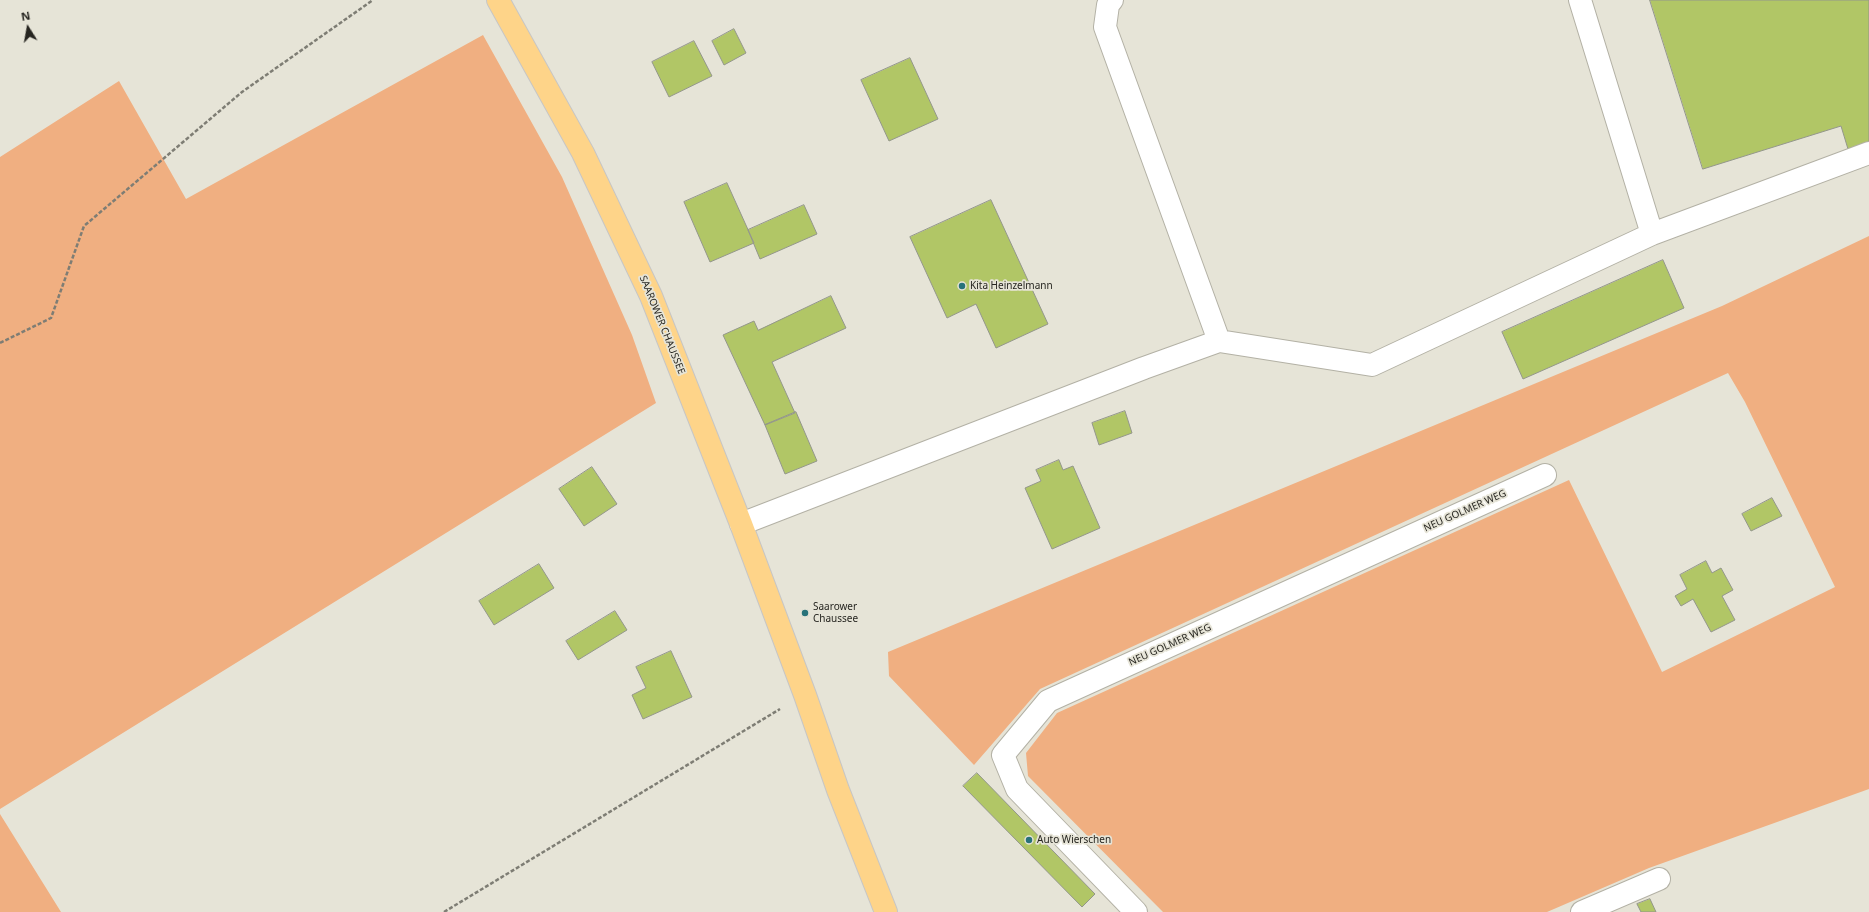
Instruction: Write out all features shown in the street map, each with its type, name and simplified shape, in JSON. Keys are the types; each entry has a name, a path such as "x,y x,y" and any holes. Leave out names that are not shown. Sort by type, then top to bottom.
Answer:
{"main road":[{"name":"SAAROWER CHAUSSEE","path":"498,0 583,153 651,296 741,524 805,695 838,790 886,912"}],"street":[{"path":"1112,0 1108,5 1105,27 1219,341"},
{"path":"1580,0 1652,234"},
{"path":"741,524 1144,368 1219,341 1372,365 1652,234 1869,153"},
{"name":"NEU GOLMER WEG","path":"1136,912 1017,789 1003,756 1048,701 1545,474"},
{"path":"1582,912 1659,879"}],"path":[{"path":"0,343 51,318 84,226 242,92 374,0"},
{"path":"444,912 805,695"}],"shaded area":[{"path":"483,35 562,177 632,335 656,403 0,809 0,157 119,81 186,199"},
{"path":"1869,236 1869,789 1649,868 1547,912 1163,912 1028,776 1026,753 1057,713 1569,480 1662,672 1835,587 1745,402 1728,373 1040,689 974,765 889,676 888,652 1722,306"},
{"path":"0,814 61,912 0,912"}],"building":[{"path":"1650,0 1869,0 1869,142 1848,149 1841,126 1703,169"},
{"path":"734,29 746,53 724,65 712,41"},
{"path":"694,41 712,76 669,97 652,62"},
{"path":"910,58 938,119 889,141 861,80"},
{"path":"727,183 754,243 710,262 684,202"},
{"path":"991,200 1048,324 996,348 976,304 947,318 910,237"},
{"path":"804,205 817,234 760,259 748,230"},
{"path":"1663,260 1684,308 1523,379 1502,332"},
{"path":"831,296 846,328 772,362 795,413 765,425 723,335 754,321 758,330"},
{"path":"1125,411 1132,433 1099,445 1092,423"},
{"path":"796,412 817,461 785,474 765,425"},
{"path":"1059,460 1063,470 1073,466 1100,528 1052,549 1025,488 1041,481 1036,470"},
{"path":"592,467 617,504 584,526 559,489"},
{"path":"1772,498 1782,516 1751,531 1742,514"},
{"path":"1706,561 1712,573 1721,568 1733,590 1722,596 1735,620 1711,632 1693,599 1681,606 1675,596 1687,589 1680,575"},
{"path":"539,564 554,588 494,625 479,601"},
{"path":"615,611 627,630 578,660 566,641"},
{"path":"671,651 692,697 643,719 632,695 646,688 636,667"},
{"name":"Auto Wierschen","path":"977,773 1095,894 1082,907 963,786"},
{"path":"1650,899 1656,912 1641,912 1637,904"}],"place":[{"name":"Kita Heinzelmann","path":"962,286"},
{"name":"Saarower Chaussee","path":"805,613"},
{"name":"Auto Wierschen","path":"1029,840"}]}
